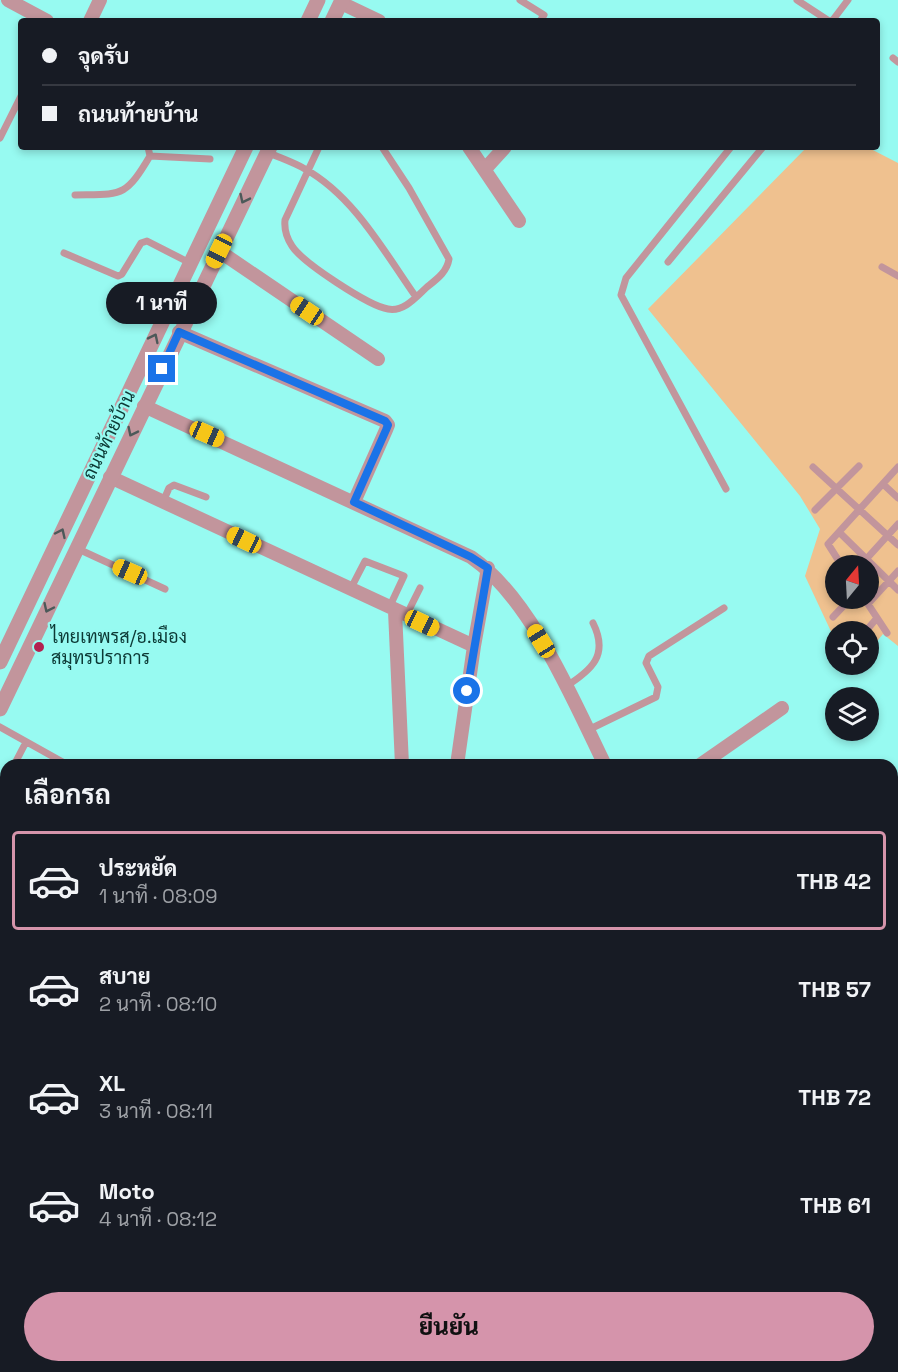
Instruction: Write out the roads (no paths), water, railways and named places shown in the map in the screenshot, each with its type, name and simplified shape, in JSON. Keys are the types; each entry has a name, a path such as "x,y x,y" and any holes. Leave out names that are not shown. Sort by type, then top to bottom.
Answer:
{"street":[{"path":"8,0 41,18"},
{"path":"91,18 100,0"},
{"path":"309,18 318,0"},
{"path":"334,18 342,1 373,18"},
{"name":"ถนนท้ายบ้าน","path":"0,662 3,646 245,150"},
{"name":"ถนนท้ายบ้าน","path":"0,709 179,332 269,150"},
{"path":"472,150 519,221"},
{"path":"484,169 503,150"},
{"path":"219,251 378,359"},
{"path":"179,332 385,421 388,425 354,502"},
{"path":"144,406 471,557 488,568 508,588 565,687 602,759"},
{"path":"110,477 474,646"},
{"path":"459,759 474,646 488,568"},
{"path":"397,612 402,759"},
{"path":"709,759 782,708"}],"lane":[{"path":"520,0 544,15 542,18"},
{"path":"797,0 826,18"},
{"path":"833,18 848,0"},
{"path":"0,138 18,102"},
{"path":"75,195 118,194 133,184 150,156 149,150"},
{"path":"269,150 307,170 339,195 363,222 416,297"},
{"path":"317,150 285,220 284,231 293,248 320,270 368,302 396,309 403,308 416,297 447,267 449,259 409,188 384,150"},
{"path":"726,489 621,295 626,278 729,150"},
{"path":"668,262 761,150"},
{"path":"150,156 210,159"},
{"path":"64,253 118,276 122,274 141,243 147,241 190,263"},
{"path":"882,267 898,276"},
{"path":"815,510 859,466"},
{"path":"813,467 898,545"},
{"path":"835,555 828,544 898,467"},
{"path":"883,484 898,498"},
{"path":"162,502 169,488 174,485 206,497"},
{"path":"870,555 898,524"},
{"path":"839,532 857,555"},
{"path":"76,548 165,589"},
{"path":"350,590 365,561 404,576 397,612"},
{"path":"879,590 898,571"},
{"path":"879,574 898,590"},
{"path":"397,612 420,588"},
{"path":"588,730 656,697 658,687 646,663 649,656 724,608"},
{"path":"833,617 840,609"},
{"path":"872,609 887,633"},
{"path":"875,621 878,618"},
{"path":"565,687 585,675 599,651 601,641 593,623"},
{"path":"0,727 57,759"},
{"path":"17,759 26,742"}],"place":[{"name":"ไทยเทพรส/อ.เมือง สมุทรปราการ","path":"39,647"}]}
